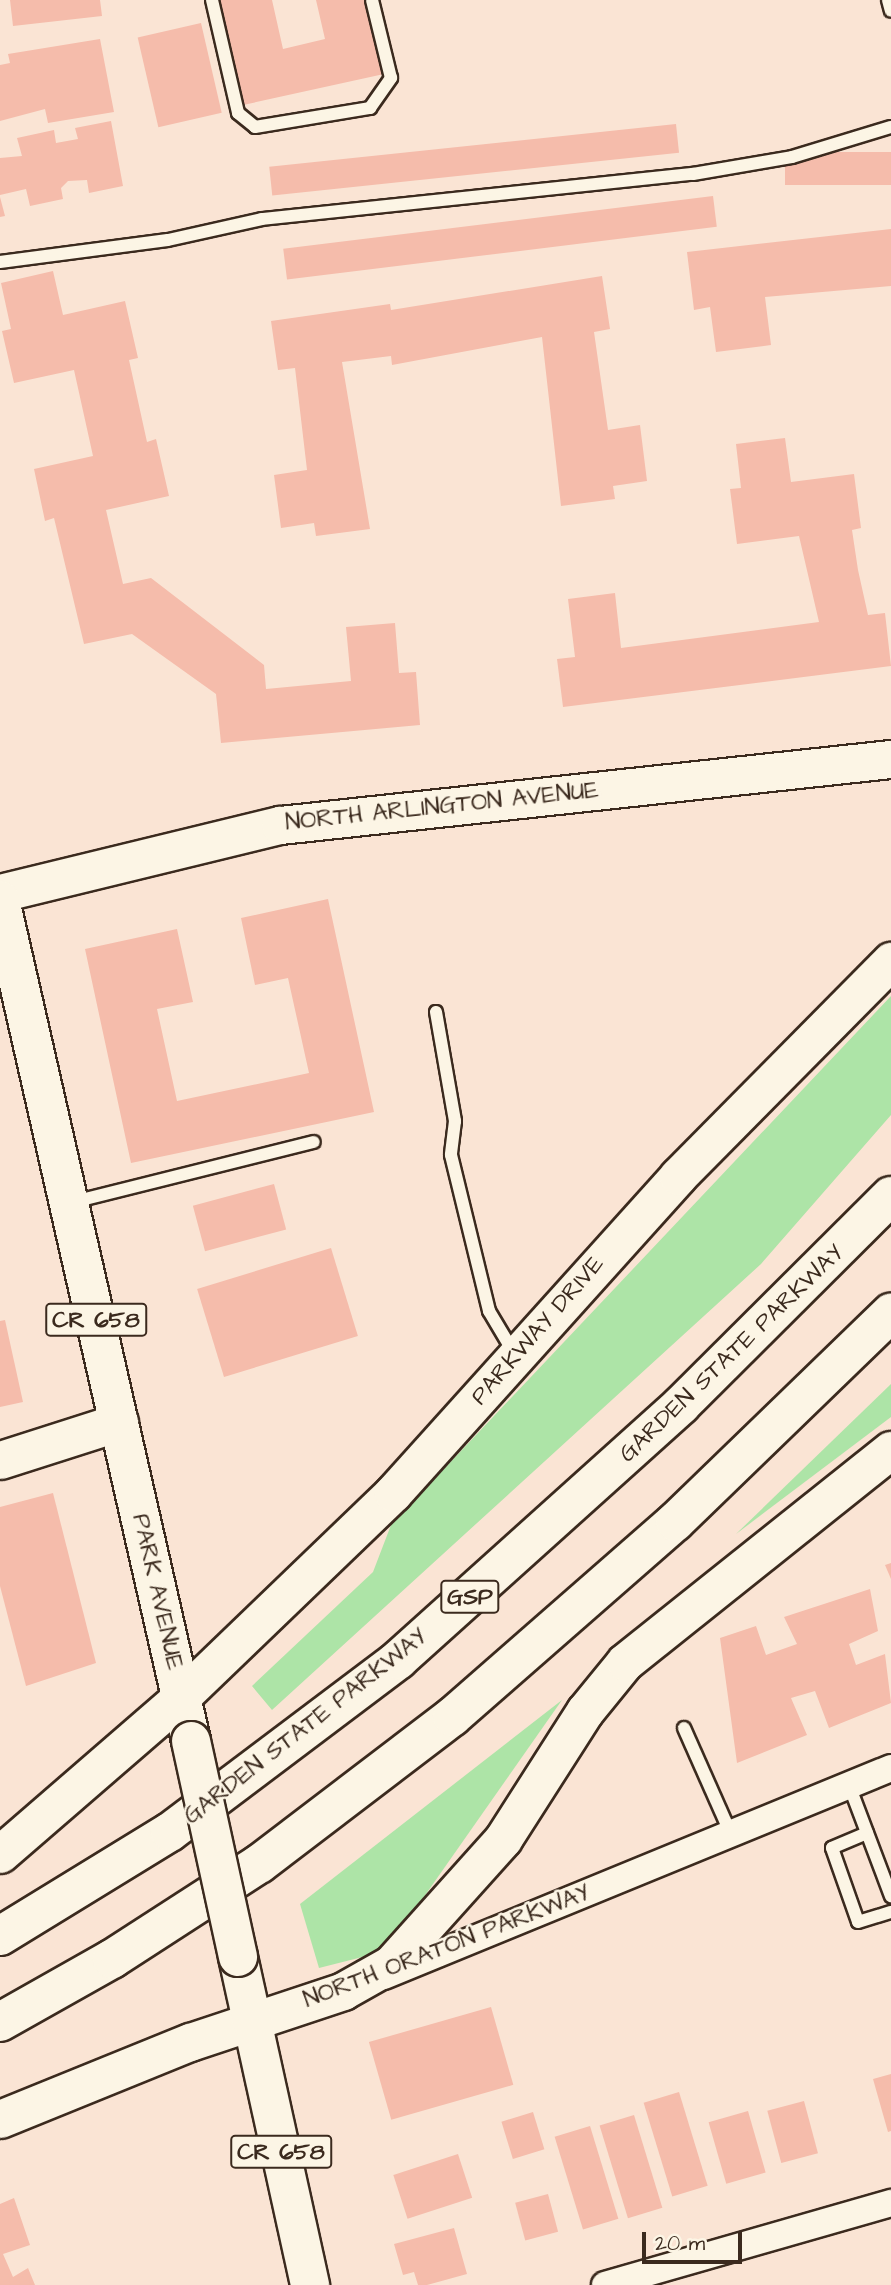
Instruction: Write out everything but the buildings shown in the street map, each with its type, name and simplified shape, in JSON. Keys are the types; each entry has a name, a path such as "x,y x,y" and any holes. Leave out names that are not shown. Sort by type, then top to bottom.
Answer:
{"main road":[{"name":"NORTH ARLINGTON AVENUE","path":"0,893 280,825 891,759"},
{"name":"PARK AVENUE","path":"0,900 191,1741 310,2285"},
{"name":"PARKWAY DRIVE","path":"181,1697 393,1493 678,1176 891,961"},
{"name":"GARDEN STATE PARKWAY","path":"0,1936 170,1832 377,1678 681,1405 891,1196"},
{"path":"0,2022 112,1959 259,1864 452,1717 666,1530 891,1313"},
{"path":"0,1460 119,1422"},
{"path":"343,1991 391,1964 456,1899 625,1662 891,1450"},
{"path":"0,1854 181,1697"},
{"name":"NORTH ORATON PARKWAY","path":"0,2119 252,2020 343,1991"}],"street":[{"name":"NORTH ORATON PARKWAY","path":"343,1991 891,1768"},
{"path":"605,2285 891,2203"}],"lane":[{"path":"212,0 238,113 254,127 370,108 391,78 372,0"},
{"path":"888,0 891,10"},
{"path":"0,262 169,240 262,219 693,174 792,157 891,127"},
{"path":"436,1012 455,1121 451,1155 489,1311 516,1356"},
{"path":"69,1203 314,1142"},
{"path":"684,1728 731,1834"},
{"path":"849,1785 891,1896"},
{"path":"867,1833 832,1848 858,1922 891,1912"}],"green space":[{"path":"891,996 891,1115 761,1264 272,1710 252,1686 373,1572 391,1525"},
{"path":"891,1384 891,1417 736,1534"},
{"path":"562,1700 386,1951 319,1968 300,1904"}]}
